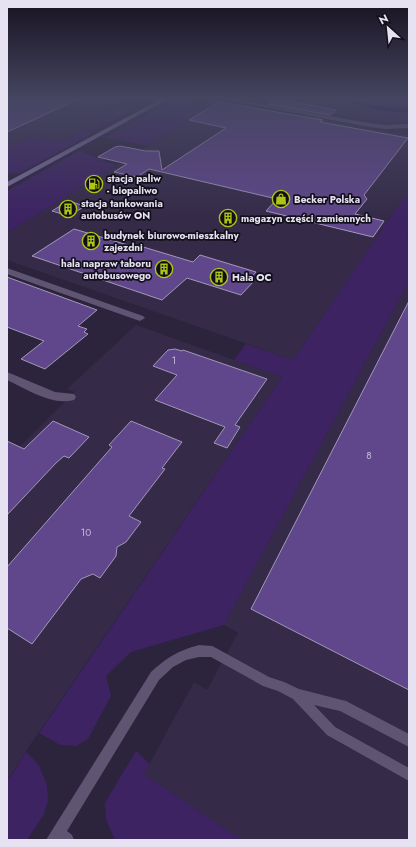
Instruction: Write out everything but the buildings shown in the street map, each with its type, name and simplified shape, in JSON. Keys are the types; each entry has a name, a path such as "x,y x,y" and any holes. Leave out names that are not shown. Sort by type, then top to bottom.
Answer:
{"street":[{"path":"7,185 92,139"},
{"path":"7,270 140,318"},
{"path":"7,376 53,396 70,397"}],"lane":[{"path":"59,837 155,676 169,663 184,655 199,651 212,652 267,682 280,686 297,695 342,705 409,741"},
{"path":"297,695 330,731 409,775"}],"shaded area":[{"path":"7,139 27,139 7,148"},
{"path":"27,139 48,139 62,142 69,139 83,139 20,173 7,174 7,148"},
{"path":"48,139 69,139 62,142"},
{"path":"111,139 159,139 147,146"},
{"path":"160,139 409,139 409,190 293,360 7,260 7,233"},
{"path":"79,151 86,152 84,154 104,159 102,161 117,165 7,233 7,191"},
{"path":"409,190 409,231 407,234 409,235 409,281 224,625 131,652 106,676 111,696 88,739 76,746 60,745 39,733 282,377 234,360 246,344 293,360"},
{"path":"409,281 409,840 242,840 144,774 194,682 207,690 238,633 224,625"},
{"path":"136,325 282,377 32,742 9,778 7,776 7,459 75,392 67,389"},
{"path":"136,751 150,764 144,774 242,840 115,840 106,820 105,803"},
{"path":"26,752 39,765 47,786 48,801 44,814 27,840 7,840 7,776 10,778"}],"place":[{"name":"stacja paliw - biopaliwo","path":"94,184"},
{"name":"Becker Polska","path":"281,199"},
{"name":"stacja tankowania autobusów ON","path":"68,209"},
{"name":"magazyn części zamiennych","path":"228,218"},
{"name":"budynek biurowo-mieszkalny zajezdni","path":"91,241"},
{"name":"hala napraw taboru autobusowego","path":"164,269"},
{"name":"Hala OC","path":"219,277"}]}
